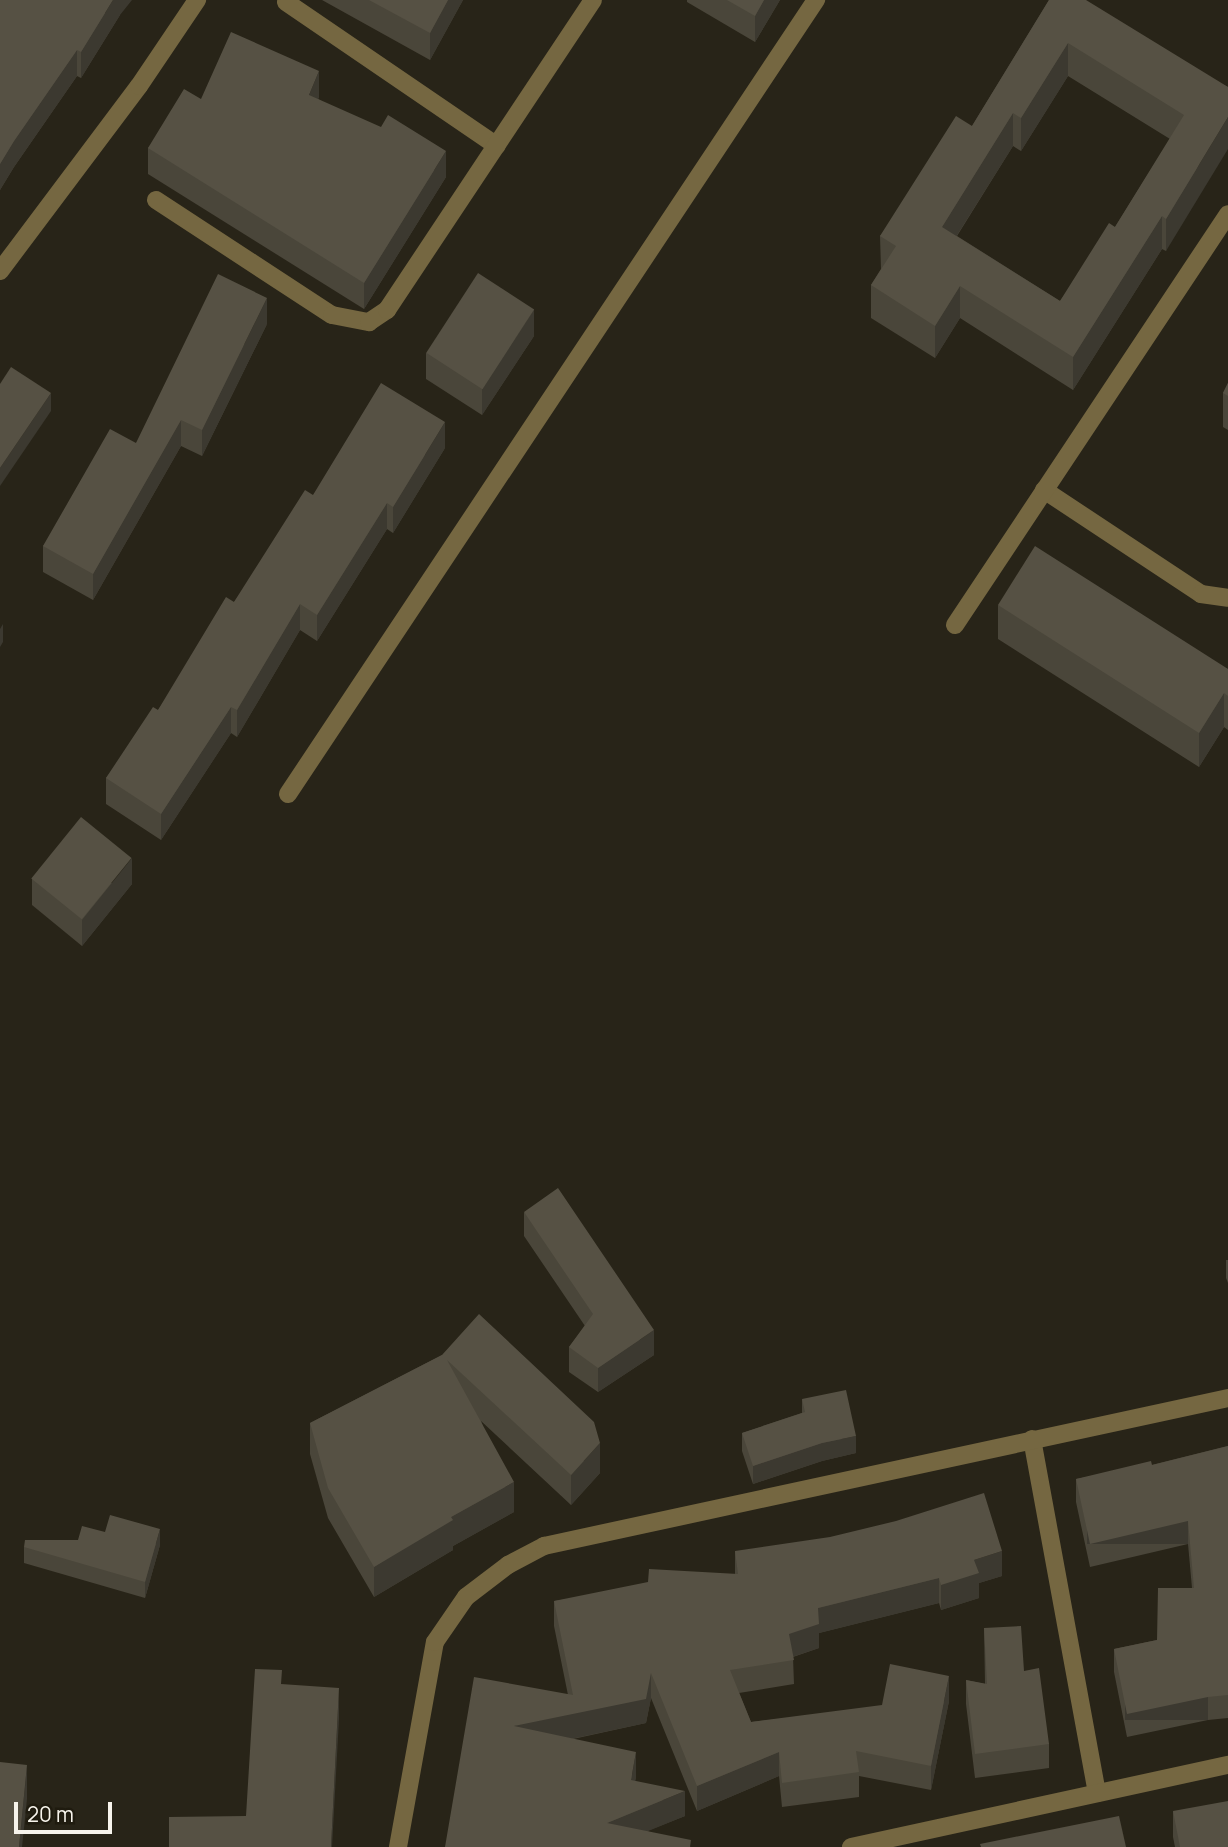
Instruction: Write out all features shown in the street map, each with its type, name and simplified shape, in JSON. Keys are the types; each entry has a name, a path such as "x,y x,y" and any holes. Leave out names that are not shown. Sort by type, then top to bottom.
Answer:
{"street":[{"path":"0,271 139,86 197,0"},
{"path":"156,201 332,315 369,322 387,310 593,0"},
{"path":"288,794 816,0"},
{"path":"286,2 497,146"},
{"path":"955,625 1228,214"},
{"path":"1044,490 1201,594 1228,598"},
{"path":"398,1847 435,1642 466,1597 508,1564 544,1546 1228,1398"},
{"path":"1032,1439 1097,1793"},
{"path":"851,1847 1228,1765"}],"building":[{"path":"0,0 113,0 81,52 77,50 0,164"},
{"path":"369,0 448,0 430,33"},
{"path":"727,0 764,0 755,16"},
{"path":"1049,0 1086,0 1228,87 1228,117 1166,219 1162,216 1073,357 960,286 935,326 871,285 896,246 880,236 956,116 972,126","holes":["1068,43 1184,115 1115,227 1109,223 1060,301 942,227 1013,113 1021,118"]},
{"path":"231,32 319,71 309,95 381,127 388,115 446,151 364,283 148,148 184,89 201,99"},
{"path":"478,273 534,309 482,389 426,353"},
{"path":"218,274 267,298 202,430 181,420 93,574 43,546 110,429 136,443"},
{"path":"11,367 51,393 0,468 0,384"},
{"path":"381,383 445,422 393,507 387,503 317,615 300,604 237,710 231,707 161,814 106,778 153,707 158,710 226,597 234,602 305,490 313,495"},
{"path":"1228,383 1228,396 1223,393"},
{"path":"1035,546 1228,669 1228,696 1224,693 1199,733 998,605"},
{"path":"81,817 132,858 82,919 31,878"},
{"path":"558,1188 654,1330 598,1368 569,1347 593,1314 524,1212"},
{"path":"479,1314 594,1422 600,1443 571,1475 447,1360 514,1482 451,1517 453,1520 374,1567 328,1488 310,1423 442,1355"},
{"path":"846,1390 856,1436 822,1443 753,1466 742,1433 805,1412 802,1399"},
{"path":"1228,1446 1228,1695 1127,1714 1114,1649 1157,1640 1158,1588 1194,1588 1188,1521 1090,1544 1076,1479 1151,1461 1152,1465"},
{"path":"984,1493 1002,1551 974,1560 979,1573 941,1585 939,1578 818,1608 819,1624 789,1634 794,1660 730,1670 751,1722 882,1705 890,1664 949,1676 931,1766 856,1751 859,1772 782,1783 779,1752 697,1786 651,1673 646,1699 514,1726 636,1752 631,1780 685,1791 607,1823 691,1840 690,1847 445,1847 474,1677 573,1695 554,1601 648,1582 649,1569 738,1574 735,1551 830,1537 896,1521"},
{"path":"110,1515 160,1529 145,1582 24,1547 25,1540 78,1540 82,1526 105,1532"},
{"path":"1021,1626 1024,1671 1039,1668 1049,1744 975,1754 966,1680 987,1684 984,1628"},
{"path":"255,1669 282,1670 281,1684 339,1688 331,1847 169,1847 169,1817 246,1816"},
{"path":"0,1762 27,1765 19,1847 0,1847"},
{"path":"1228,1801 1228,1847 1180,1847 1173,1811"},
{"path":"1119,1816 1126,1847 981,1847 980,1844"}]}
